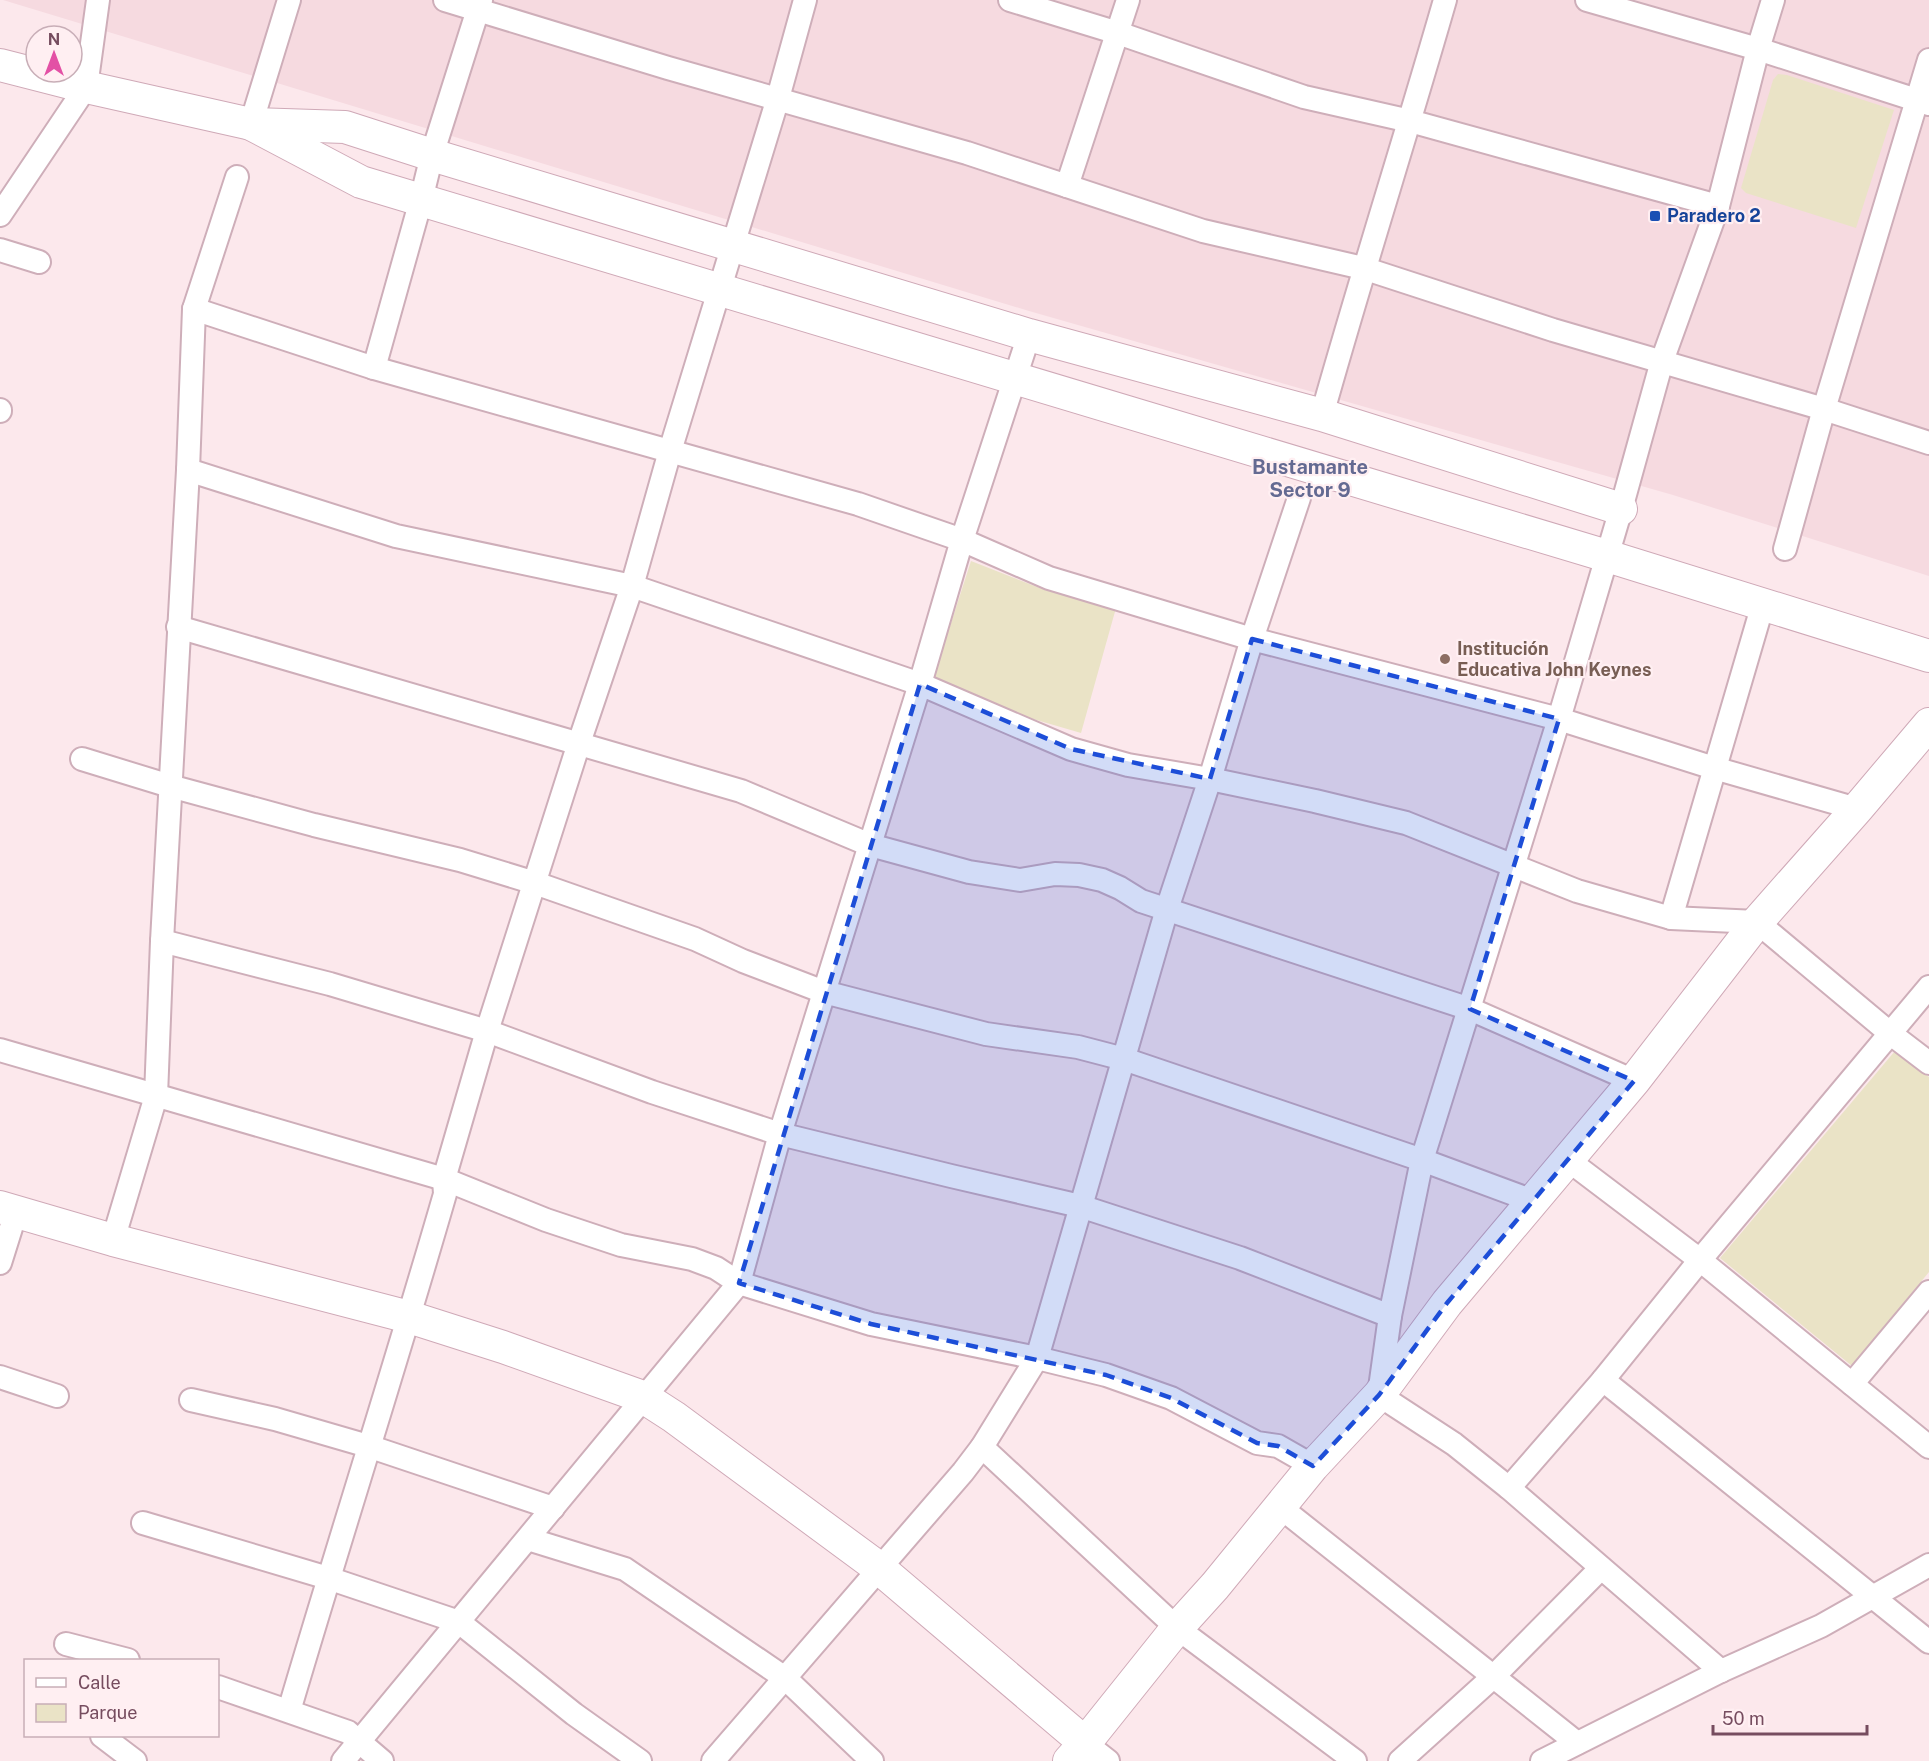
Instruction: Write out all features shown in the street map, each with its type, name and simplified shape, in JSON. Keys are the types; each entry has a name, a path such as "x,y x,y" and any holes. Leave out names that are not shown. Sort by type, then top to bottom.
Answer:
{"street":[{"path":"0,215 86,87 98,0"},
{"path":"251,124 289,0"},
{"path":"445,0 479,5 668,68 967,153 1203,231 1363,268 1553,330 1929,442"},
{"path":"289,1711 368,1446 410,1317 445,1194 444,1179 487,1031 632,586 670,451 778,98 805,0"},
{"path":"1010,0 1118,33 1304,97 1410,120 1718,206"},
{"path":"1067,186 1128,0"},
{"path":"1322,415 1363,268 1445,0"},
{"path":"1587,0 1758,49 1923,102"},
{"path":"1378,1395 1390,1316 1422,1160 1559,719 1662,362 1718,206 1758,49 1773,0"},
{"path":"374,368 432,155 479,5"},
{"path":"1785,549 1824,409 1923,102 1929,60"},
{"path":"0,65 251,124 345,127 1029,335 1322,415 1621,509"},
{"path":"251,124 361,182 1607,556 1929,656"},
{"path":"113,1240 156,1096 194,309 237,177"},
{"path":"0,250 39,262"},
{"path":"194,309 374,368 858,504 962,540 1049,578 1251,639 1559,719 1714,768 1857,809"},
{"path":"343,1761 738,1283 780,1134 920,684 962,540 1029,335"},
{"path":"188,470 396,536 632,586 920,684 1071,749 1128,765 1210,779 1406,823 1577,891 1671,918 1757,922 1929,1063"},
{"path":"713,1761 963,1472 982,1447 1037,1358 1167,909 1210,779 1251,639 1299,498"},
{"path":"1671,918 1762,604"},
{"path":"178,627 741,791 870,845 969,872 1020,880 1055,874 1079,875 1102,880 1141,901 1470,1009 1634,1081"},
{"path":"0,1263 8,1209 113,1240 410,1317 503,1347 643,1398 674,1417 879,1568 1087,1755 1177,1628 1215,1586 1313,1466 1378,1395 1447,1304 1634,1081 1757,922 1929,724"},
{"path":"82,759 170,786 314,825 460,860 536,883 695,939 743,961 824,992 986,1034 1078,1047 1124,1059 1422,1160 1533,1201"},
{"path":"162,942 330,984 487,1031 652,1092 780,1134 1080,1206 1240,1258 1390,1316"},
{"path":"1509,1488 1603,1380 1700,1260 1929,987"},
{"path":"0,1050 444,1179 546,1220 621,1245 692,1259 716,1268 738,1283 871,1324 1037,1358 1106,1375 1171,1398 1257,1443 1278,1446 1313,1466"},
{"path":"1568,1160 1700,1260 1929,1447"},
{"path":"1852,1384 1929,1292"},
{"path":"0,1377 57,1396"},
{"path":"1603,1380 1929,1642"},
{"path":"1378,1395 1454,1444 1509,1488 1721,1671"},
{"path":"191,1400 274,1419 368,1446 553,1508"},
{"path":"982,1447 1177,1628 1355,1761"},
{"path":"1280,1507 1577,1743"},
{"path":"143,1522 328,1578 459,1622 574,1714 640,1761"},
{"path":"528,1539 625,1569 785,1678 872,1761"},
{"path":"1542,1761 1721,1671 1821,1626 1929,1565"},
{"path":"1401,1761 1493,1677 1601,1568"},
{"path":"66,1644 124,1659"},
{"path":"219,1688 348,1732 382,1761"},
{"path":"103,1737 135,1761"}],"highlighted area":[{"path":"1252,639 1559,719 1470,1009 1634,1081 1447,1303 1379,1395 1313,1466 1278,1446 1257,1443 1171,1398 1106,1375 871,1324 739,1283 920,684 1071,749 1210,779"}],"shaded area":[{"path":"3,0 1929,0 1929,576 1673,495 1029,311"}],"green space":[{"path":"1778,74 1894,110 1856,228 1746,193 1741,188 1773,80"},
{"path":"971,561 1045,590 1116,608 1081,733 1013,713 932,682"},
{"path":"1895,1051 1929,1077 1929,1272 1852,1366 1720,1258"}],"place":[{"name":"Paradero 2","path":"1655,216"},
{"name":"Institución Educativa John Keynes","path":"1445,659"}],"district":[{"name":"Bustamante Sector 9","path":"1310,478"}]}
